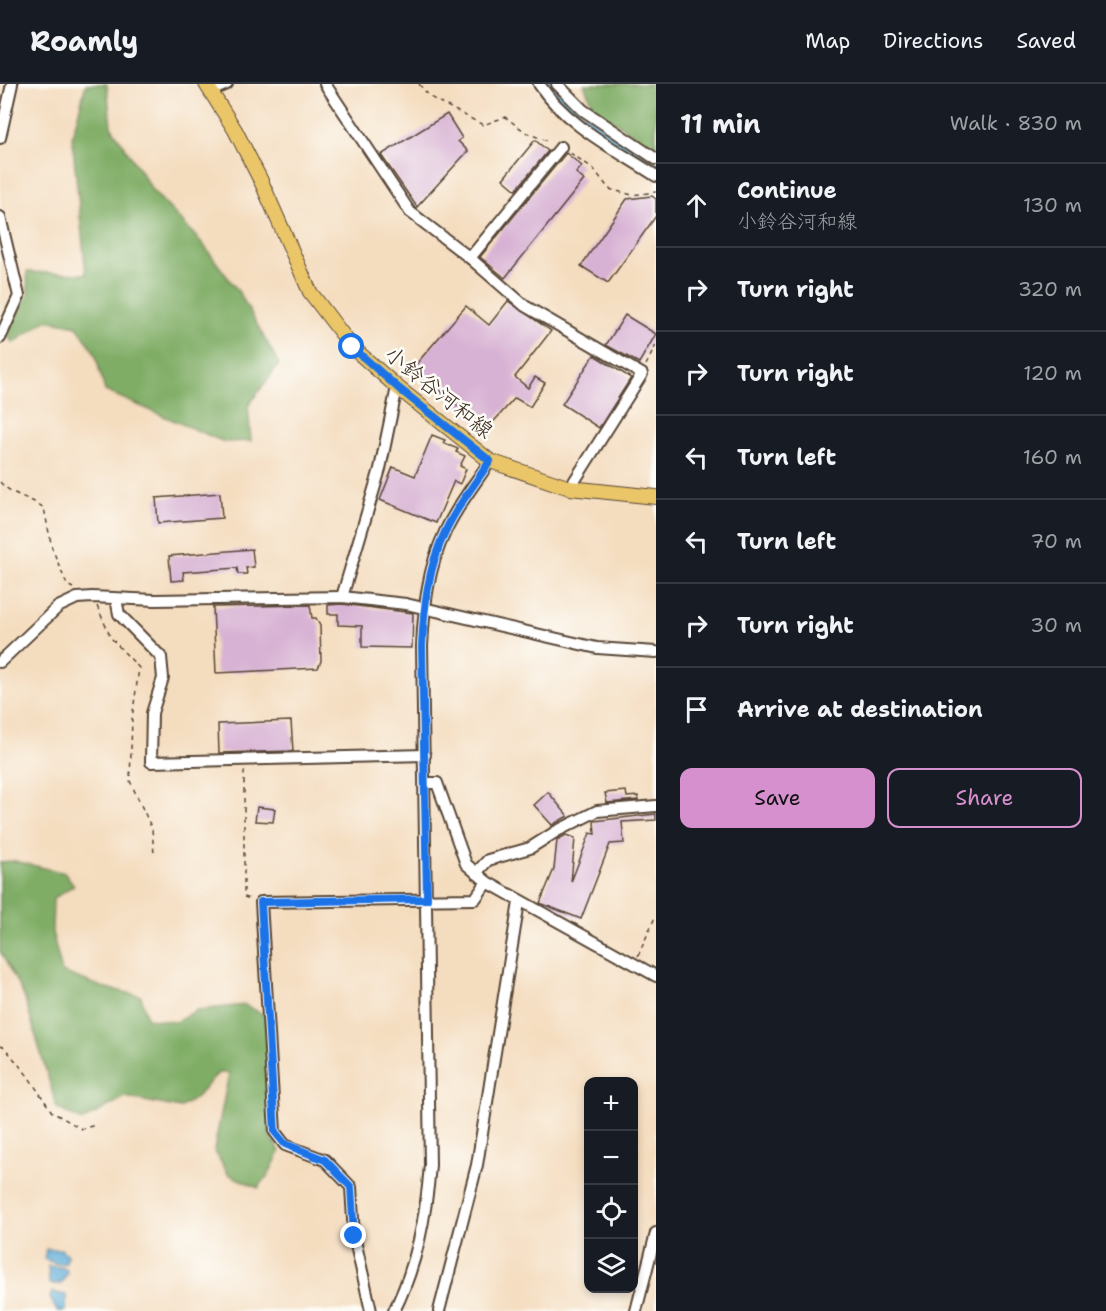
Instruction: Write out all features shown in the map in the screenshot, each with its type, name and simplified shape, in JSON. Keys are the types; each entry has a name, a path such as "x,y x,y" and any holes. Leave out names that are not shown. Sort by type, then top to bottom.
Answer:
{"main road":[{"name":"小鈴谷河和線","path":"208,88 235,130 261,181 310,292 352,347 397,387 490,461 570,488 656,497"}],"street":[{"path":"0,138 12,84"},
{"path":"208,88 227,84"},
{"path":"325,84 410,212 470,258 525,306 642,374 570,488"},
{"path":"540,84 558,108 574,122 656,176"},
{"path":"558,84 583,110 656,159"},
{"path":"470,258 561,147"},
{"path":"0,217 19,296 0,338"},
{"path":"342,597 380,469 397,387"},
{"path":"394,1311 416,1252 426,1213 429,1174 431,1087 422,646 424,608 432,565 445,530 490,461"},
{"path":"0,662 58,607 77,598 92,597 116,599 342,597 424,608 597,648 656,652"},
{"path":"116,599 119,614 160,657 163,678 152,712 151,762 425,755"},
{"path":"425,783 437,783 466,864 476,873 519,902 656,976"},
{"path":"476,873 488,860 530,848 564,827 597,811 656,806"},
{"path":"371,1311 354,1236 351,1187 325,1160 285,1144 275,1132 261,902 475,899 487,882"},
{"path":"439,1311 477,1165 519,902"},
{"path":"636,1311 656,1233"}],"path":[{"path":"419,84 430,97 483,125 505,117 527,133 561,147 593,168 609,189 632,195 656,192"},
{"path":"642,374 656,345"},
{"path":"0,482 8,491 28,497 44,508 52,548 67,585 75,589"},
{"path":"92,597 111,638 139,668 132,719 130,781 152,829 154,854"},
{"path":"244,761 244,897 261,902"},
{"path":"631,963 641,952 656,915"},
{"path":"0,1046 5,1048 28,1076 52,1112 82,1129 95,1125"}],"green space":[{"path":"86,84 107,84 111,126 153,191 202,243 240,294 279,364 248,406 251,441 224,442 105,391 95,353 77,326 47,320 13,343 7,335 28,294 27,272 86,274 72,137"},
{"path":"584,84 656,84 656,150 593,107"},
{"path":"15,861 65,873 74,885 53,899 52,932 62,972 102,987 141,996 147,1019 176,1022 197,1010 245,1005 266,1016 270,1135 280,1151 269,1174 258,1188 228,1174 214,1150 229,1073 218,1073 197,1097 180,1108 125,1097 82,1121 57,1108 24,996 0,951 0,862"}],"water":[{"path":"46,1249 61,1249 67,1255 66,1263 57,1264 44,1259"},
{"path":"48,1266 66,1268 67,1274 61,1284 49,1284"},
{"path":"52,1292 66,1295 66,1311 57,1311 50,1298"}],"building":[{"path":"447,114 462,138 458,141 468,151 417,207 381,155"},
{"path":"535,140 548,151 516,190 503,179"},
{"path":"566,153 582,166 576,173 584,180 505,278 480,257"},
{"path":"652,196 656,199 656,216 608,283 581,266 627,199"},
{"path":"508,301 551,331 515,377 528,388 535,377 545,383 530,407 515,398 486,430 429,381 427,384 411,370 466,306 489,325"},
{"path":"625,315 656,334 639,363 606,345"},
{"path":"594,355 631,378 599,428 562,404"},
{"path":"432,435 445,440 443,443 458,449 456,452 465,456 460,466 466,469 460,484 454,481 436,523 380,500 393,467 415,476"},
{"path":"220,493 222,518 158,523 156,498"},
{"path":"252,549 254,567 246,568 247,574 238,574 237,568 183,572 184,580 171,581 169,556"},
{"path":"342,604 413,613 412,648 362,647 362,626 338,625 338,614 328,614 328,605"},
{"path":"310,605 312,618 316,618 320,626 321,661 318,668 216,673 213,607"},
{"path":"291,721 293,751 219,753 218,724"},
{"path":"626,791 627,797 638,796 638,800 607,803 605,793"},
{"path":"548,792 568,816 552,825 534,805"},
{"path":"257,807 275,809 273,822 255,821"},
{"path":"656,814 656,820 622,822 624,843 610,844 581,919 540,903 554,869 557,840 566,835 575,838 571,882 590,833 595,834 594,821"}],"waterway":[{"path":"550,84 580,116 656,167"}],"route":[{"path":"352,347 397,387 490,461 445,530 432,565 424,608 422,646 427,899 261,902 275,1132 285,1144 325,1160 351,1187 354,1236"}]}
